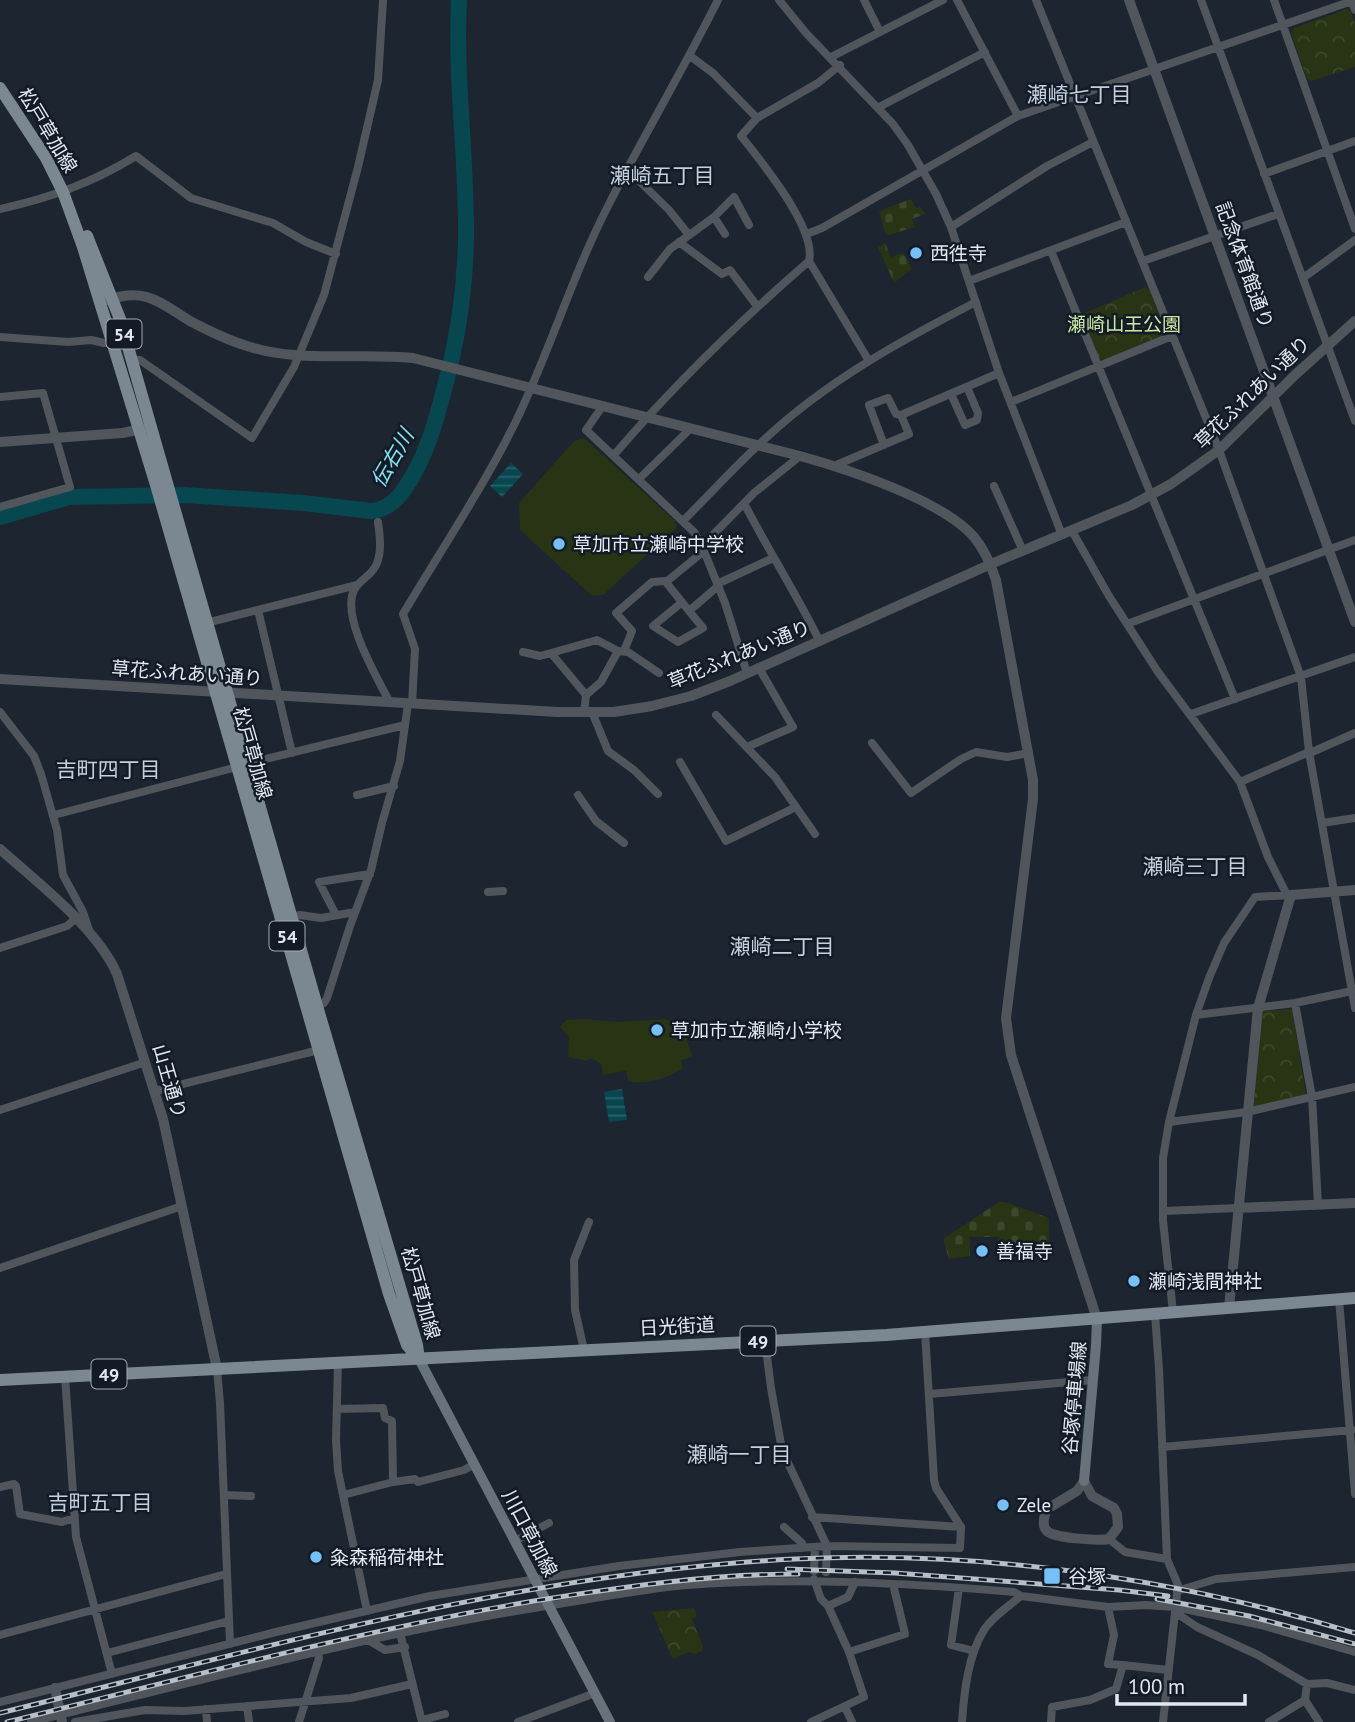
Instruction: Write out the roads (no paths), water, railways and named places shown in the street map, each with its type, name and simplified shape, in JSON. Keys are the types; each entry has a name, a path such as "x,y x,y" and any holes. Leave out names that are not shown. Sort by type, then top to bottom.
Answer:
{"main road":[{"name":"松戸草加線","path":"0,88 28,128 82,225 106,300 132,360 144,429"},
{"name":"松戸草加線","path":"106,300 112,341 161,484 325,1049 417,1345 419,1359"},
{"name":"松戸草加線","path":"167,508 206,624 221,692"},
{"name":"松戸草加線","path":"243,765 292,917 313,1007"},
{"name":"日光街道","path":"0,1380 925,1332 1355,1298"},
{"name":"谷塚停車場線","path":"1084,1481 1097,1319"},
{"name":"川口草加線","path":"419,1359 610,1722"}],"street":[{"path":"132,360 140,360 252,438 298,357 318,312 336,254 378,80 383,0"},
{"path":"313,1007 324,1003 327,998 370,874 400,761 404,725 410,704 415,649 403,614 473,500 515,423 579,267 718,0"},
{"path":"779,0 879,107 923,169 951,227 999,373 1067,533 1158,672 1240,782 1268,857 1289,895 1258,1008 1229,1308"},
{"path":"864,0 880,32"},
{"path":"831,57 943,0"},
{"path":"957,0 1018,116"},
{"path":"1036,0 1219,450 1301,677 1309,753 1334,891 1351,958 1355,1008"},
{"name":"記念体育館通り","path":"1129,0 1355,622"},
{"path":"1200,0 1327,345 1353,406 1355,421"},
{"path":"1274,0 1355,229"},
{"path":"807,234 1018,116 1353,3"},
{"path":"879,107 985,52"},
{"path":"690,56 713,73 757,118"},
{"path":"840,65 818,83 757,118 741,136 772,176 807,234 809,261 869,361"},
{"path":"1264,174 1355,141"},
{"path":"951,227 1047,166 1093,142"},
{"path":"0,209 47,199 111,171 136,156 191,198 273,223 306,242 336,254"},
{"path":"628,170 669,210 689,235"},
{"path":"648,277 670,249 714,216 734,197 749,225"},
{"path":"1143,261 1278,214"},
{"path":"714,216 725,234"},
{"path":"969,281 1126,222"},
{"path":"1303,278 1355,240"},
{"path":"679,242 722,274 730,270 757,306"},
{"path":"1051,251 1235,699"},
{"path":"614,454 646,417 757,306 809,261"},
{"path":"106,300 142,295 234,342 264,351 298,357 390,356 435,363 800,456 889,487 944,513 975,538 991,564 1004,618 1029,753 1034,799 1006,1033 1097,1319"},
{"path":"683,521 758,446 813,399 905,339 976,302"},
{"name":"草花ふれあい通り","path":"0,679 588,713 636,709 672,701 759,668 1152,495 1199,466 1219,450 1355,321"},
{"path":"1011,402 1172,336"},
{"path":"0,337 68,342 112,341"},
{"path":"884,445 869,405 888,398 895,414 901,415 999,373"},
{"path":"951,394 965,425 976,420 978,413 967,387"},
{"path":"0,397 43,393 70,487 0,507"},
{"path":"602,407 586,430 683,521 703,548 725,603 747,673"},
{"path":"834,466 909,434 901,415"},
{"path":"0,442 144,429"},
{"path":"639,479 690,429"},
{"path":"586,695 601,682 632,631 616,613 652,582 666,582 703,548 744,503 800,456"},
{"path":"994,486 1023,551"},
{"path":"744,503 773,558 797,594 819,640"},
{"path":"378,522 380,542 377,561 374,569 357,585 352,604 355,625 369,662 390,703"},
{"path":"1127,624 1355,540"},
{"path":"689,611 717,586 773,558"},
{"path":"666,582 703,628 678,642 653,626 681,603"},
{"path":"206,624 357,585"},
{"path":"258,610 292,753"},
{"path":"523,652 540,656 597,640 659,673"},
{"path":"551,653 586,695 588,713 608,751 635,770 658,794"},
{"path":"1191,714 1355,657"},
{"path":"747,747 793,727 759,668"},
{"path":"0,712 34,756 54,815 63,875 83,912 90,934"},
{"path":"716,715 775,777 815,834"},
{"path":"54,815 404,725"},
{"path":"1240,782 1355,733"},
{"path":"872,743 911,793 976,752 1007,757 1029,753"},
{"path":"680,762 726,841 796,807"},
{"path":"356,795 394,786"},
{"path":"578,794 596,821 624,843"},
{"path":"1322,823 1355,818"},
{"name":"山王通り","path":"0,849 90,934 113,964 155,1091 217,1369"},
{"path":"336,915 319,881 370,874"},
{"path":"1173,1312 1164,1211 1163,1158 1169,1122 1196,1015 1224,943 1255,897 1355,890"},
{"path":"488,892 503,891"},
{"path":"292,917 300,915 321,918 355,912"},
{"path":"0,948 67,926 75,919"},
{"path":"1196,1015 1295,1003 1352,991"},
{"path":"1295,1003 1312,1097 1318,1205"},
{"path":"155,1091 325,1049"},
{"path":"0,1110 146,1062"},
{"path":"1169,1122 1247,1112 1355,1087"},
{"path":"1164,1211 1355,1203"},
{"path":"0,1268 182,1206"},
{"path":"584,1350 575,1310 574,1260 589,1222"},
{"path":"1339,1299 1352,1430 1355,1494"},
{"path":"1155,1314 1167,1559 1178,1585 1163,1722"},
{"path":"0,1702 430,1596 619,1566 740,1552 827,1546 960,1548 961,1527 933,1480 925,1332"},
{"path":"765,1341 782,1450 827,1546 825,1577"},
{"path":"338,1363 335,1440 338,1471 367,1611"},
{"path":"217,1369 230,1644"},
{"path":"65,1376 76,1538 112,1674"},
{"path":"930,1394 1093,1380"},
{"path":"338,1409 383,1408 385,1418 392,1421 393,1482"},
{"path":"1161,1447 1352,1430"},
{"path":"343,1495 393,1482 415,1479 418,1482 464,1470 473,1465"},
{"path":"1084,1481 1092,1496 1114,1508 1117,1514 1118,1527 1109,1539 1051,1534 1043,1524 1047,1509 1077,1491 1084,1481"},
{"path":"0,1487 14,1484 16,1486 20,1514 62,1522 74,1518"},
{"path":"224,1495 251,1496"},
{"path":"812,1517 961,1527"},
{"path":"515,1541 549,1523"},
{"path":"783,1527 802,1544 802,1548"},
{"path":"1109,1539 1125,1552 1167,1559"},
{"path":"811,1722 864,1697 849,1652 828,1606 821,1599 814,1577 815,1547"},
{"path":"1177,1591 1216,1579 1355,1567"},
{"path":"0,1635 226,1574"},
{"path":"31,1722 62,1718 400,1633 549,1606 684,1586 814,1577 1014,1592 1108,1607 1146,1605 1261,1625 1355,1652"},
{"path":"828,1606 848,1597 855,1582"},
{"path":"849,1652 905,1634 893,1584"},
{"path":"959,1588 951,1645 974,1651"},
{"path":"962,1722 974,1651 985,1629 1021,1595"},
{"path":"1108,1607 1114,1635 1108,1664 1168,1670"},
{"path":"1175,1610 1197,1627 1258,1655 1307,1684 1327,1683 1355,1690"},
{"path":"107,1653 229,1621"},
{"path":"400,1633 422,1721 444,1714"},
{"path":"368,1640 386,1650 405,1647"},
{"path":"299,1722 319,1658 317,1652"},
{"path":"1051,1722 1052,1707 1090,1700 1116,1689 1123,1665"},
{"path":"75,1722 145,1710 184,1711 351,1698 412,1684"},
{"path":"1307,1684 1305,1700 1319,1722"},
{"path":"55,1688 62,1718"},
{"path":"518,1722 595,1693"},
{"path":"1269,1722 1305,1700"},
{"path":"247,1706 248,1722"},
{"path":"845,1707 852,1722"},
{"path":"206,1709 207,1722"},
{"path":"145,1710 145,1722"},
{"path":"184,1711 186,1722"}],"water":[{"path":"511,463 523,474 502,497 490,486"},
{"path":"622,1089 627,1120 609,1122 604,1092"}],"waterway":[{"name":"伝右川","path":"0,517 69,497 185,495 303,503 371,511 387,506 400,495 418,466 434,426 454,350 462,294 466,209 459,0"}],"railway":[{"path":"0,1713 295,1640 493,1597 694,1567 795,1559 937,1559 1078,1572 1217,1597 1355,1633"},
{"path":"787,1569 895,1573 1168,1596"},
{"path":"7,1722 270,1657 468,1613 666,1582 798,1574"},
{"path":"1157,1599 1249,1616 1355,1644"}],"place":[{"name":"西徃寺","path":"916,253"},
{"name":"草加市立瀬崎中学校","path":"559,544"},
{"name":"草加市立瀬崎小学校","path":"657,1030"},
{"name":"善福寺","path":"982,1251"},
{"name":"瀬崎浅間神社","path":"1134,1281"},
{"name":"Zele","path":"1003,1505"},
{"name":"粂森稲荷神社","path":"316,1557"},
{"name":"谷塚","path":"1052,1576"}],"district":[{"name":"瀬崎七丁目","path":"1079,94"},
{"name":"瀬崎五丁目","path":"662,175"},
{"name":"吉町四丁目","path":"108,769"},
{"name":"瀬崎三丁目","path":"1195,866"},
{"name":"瀬崎二丁目","path":"782,946"},
{"name":"瀬崎一丁目","path":"739,1454"},
{"name":"吉町五丁目","path":"100,1502"}],"park label":[{"name":"瀬崎山王公園","path":"1124,324"}]}
